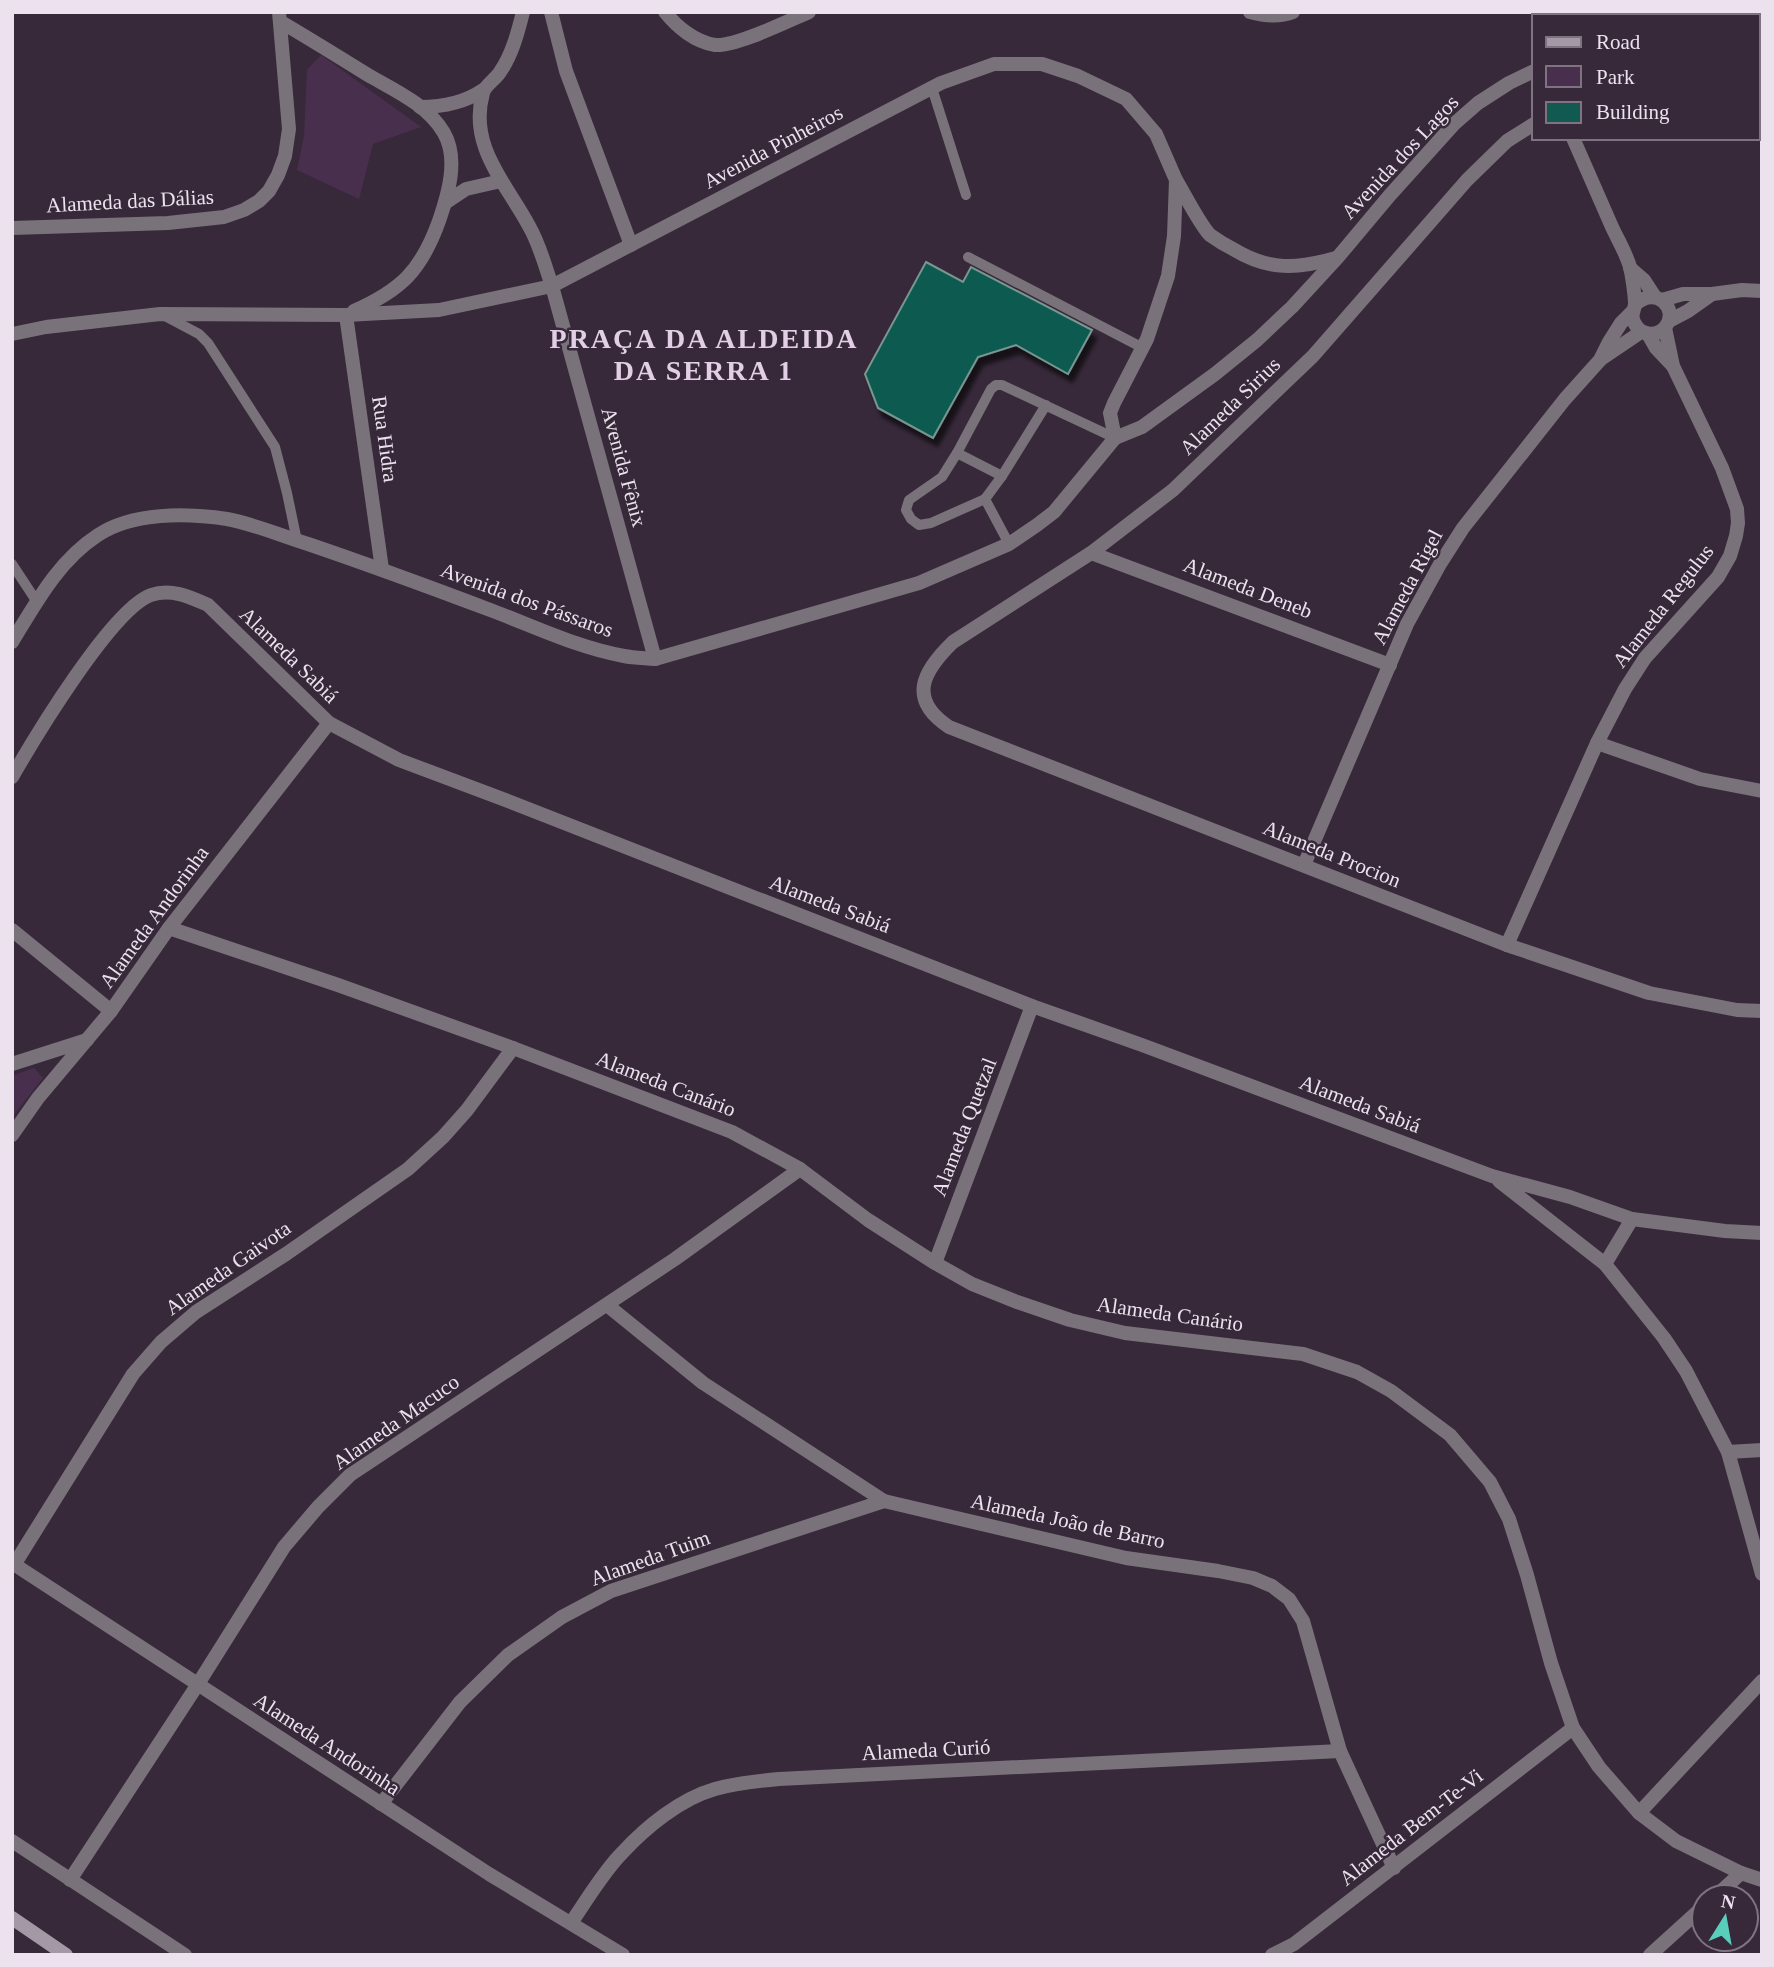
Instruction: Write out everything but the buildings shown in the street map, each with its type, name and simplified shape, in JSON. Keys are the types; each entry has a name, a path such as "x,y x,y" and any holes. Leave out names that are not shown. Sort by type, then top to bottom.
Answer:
{"main road":[{"path":"12,1918 66,1955"}],"street":[{"path":"420,107 440,107 474,96 483,90 500,73 523,12"},
{"path":"566,12 553,19 566,71 631,245"},
{"path":"665,12 675,24 697,40 716,45 756,34 809,12"},
{"path":"1250,12 1272,17 1293,12"},
{"path":"12,334 46,327 160,314 346,314 382,299 402,284 419,265 433,238 450,180 450,154 444,134 420,107 280,17"},
{"name":"Alameda das Dálias","path":"12,228 168,223 224,217 259,201 278,176 285,156 289,129 280,17"},
{"name":"Avenida Pinheiros","path":"346,314 439,310 552,286 932,88 994,64 1042,64 1079,76 1126,99 1156,134 1176,180 1209,234 1243,256 1285,267 1311,265 1338,257"},
{"name":"Avenida dos Lagos","path":"1338,257 1454,124 1478,103 1532,72"},
{"name":"Avenida Fênix","path":"483,90 480,114 486,156 537,242 552,286 655,659"},
{"name":"Alameda Sirius","path":"924,681 936,658 953,642 1091,553 1173,490 1313,356 1467,180 1507,141 1532,125"},
{"path":"1574,140 1630,268 1632,320 1636,327 1644,333 1660,332 1667,324 1712,295"},
{"name":"Avenida Pinheiros","path":"1145,344 1168,276 1174,236 1176,180"},
{"path":"445,203 466,189 501,181"},
{"name":"Avenida dos Pássaros","path":"12,642 44,589 73,554 100,534 130,522 164,515 196,515 230,520 382,569 586,646 624,656 655,659 919,583 1009,544 1054,512 1115,438 1142,427 1215,374 1292,307 1338,257"},
{"path":"1630,268 1667,306 1667,324"},
{"path":"1633,309 1640,300 1647,297 1658,299 1684,294 1712,295 1762,290"},
{"name":"Alameda Rigel","path":"1304,865 1407,624 1440,564 1463,528 1565,399 1600,360 1621,323 1633,309"},
{"name":"Rua Hidra","path":"346,314 382,569"},
{"name":"Alameda Regulus","path":"1507,945 1597,743 1625,689 1646,658 1718,577 1737,536 1737,509 1722,468 1673,366 1667,324"},
{"name":"Alameda Rigel","path":"1600,360 1644,333"},
{"name":"Alameda Regulus","path":"1644,333 1673,366"},
{"path":"1115,438 1110,413 1145,344"},
{"name":"Alameda Deneb","path":"1091,553 1390,665"},
{"name":"Alameda Sabiá","path":"12,777 34,738 103,639 139,600 154,594 171,592 187,596 208,606 329,723 399,760 1032,1006 1492,1176 1570,1197 1632,1219 1762,1233"},
{"name":"Alameda Procion","path":"924,681 926,705 937,719 949,727 1507,945 1649,993 1737,1010 1762,1011"},
{"name":"Alameda Andorinha","path":"12,1135 38,1098 111,1011 169,928 329,723"},
{"path":"1597,743 1700,779 1762,790"},
{"name":"Alameda Canário","path":"169,928 513,1048 732,1132 800,1169 868,1220 936,1263 972,1284 1017,1303 1070,1320 1125,1333 1303,1354 1357,1372 1391,1391 1450,1435 1490,1482 1509,1519 1573,1728 1599,1767 1639,1813 1676,1841 1741,1873 1762,1880"},
{"path":"12,930 111,1011"},
{"name":"Alameda Quetzal","path":"936,1263 1032,1006"},
{"path":"12,1064 88,1039"},
{"name":"Alameda Gaivota","path":"13,1564 133,1374 161,1342 196,1312 286,1254 408,1169 443,1138 513,1048"},
{"name":"Alameda Macuco","path":"70,1880 284,1546 350,1475 675,1259 800,1169"},
{"path":"1492,1176 1605,1264 1664,1338 1686,1371 1728,1452 1762,1574"},
{"path":"1605,1264 1632,1219"},
{"name":"Alameda João de Barro","path":"607,1305 703,1382 884,1501 1126,1558 1218,1571 1253,1578 1272,1586 1289,1599 1303,1621 1340,1751 1394,1868"},
{"path":"1728,1452 1762,1451"},
{"name":"Alameda Tuim","path":"381,1804 460,1702 508,1655 562,1617 611,1591 884,1501"},
{"name":"Alameda Andorinha","path":"13,1564 489,1874 622,1955"},
{"path":"1639,1813 1762,1681"},
{"name":"Alameda Bem-Te-Vi","path":"1272,1955 1294,1944 1573,1728"},
{"name":"Alameda Curió","path":"570,1923 621,1853 659,1819 701,1794 744,1782 1340,1751"},
{"path":"12,1841 186,1955"},
{"path":"1730,1883 1741,1873"},
{"path":"1650,1955 1690,1919"}],"lane":[{"path":"932,88 966,195"},
{"path":"968,257 1145,344"},
{"path":"160,314 199,334 208,344 275,447 297,541"},
{"path":"1046,405 985,499 932,523 919,525 911,519 906,510 909,499 942,477 996,386 1002,385 1046,405 1115,438"},
{"path":"957,453 1002,476"},
{"path":"985,499 1009,544"},
{"path":"12,564 37,602"}],"green space":[{"path":"321,55 421,127 373,144 359,199 297,170 304,136 307,70"},
{"path":"34,1068 43,1078 12,1117 12,1076"}],"district":[{"name":"PRAÇA DA ALDEIDA DA SERRA 1","path":"704,354"}]}
